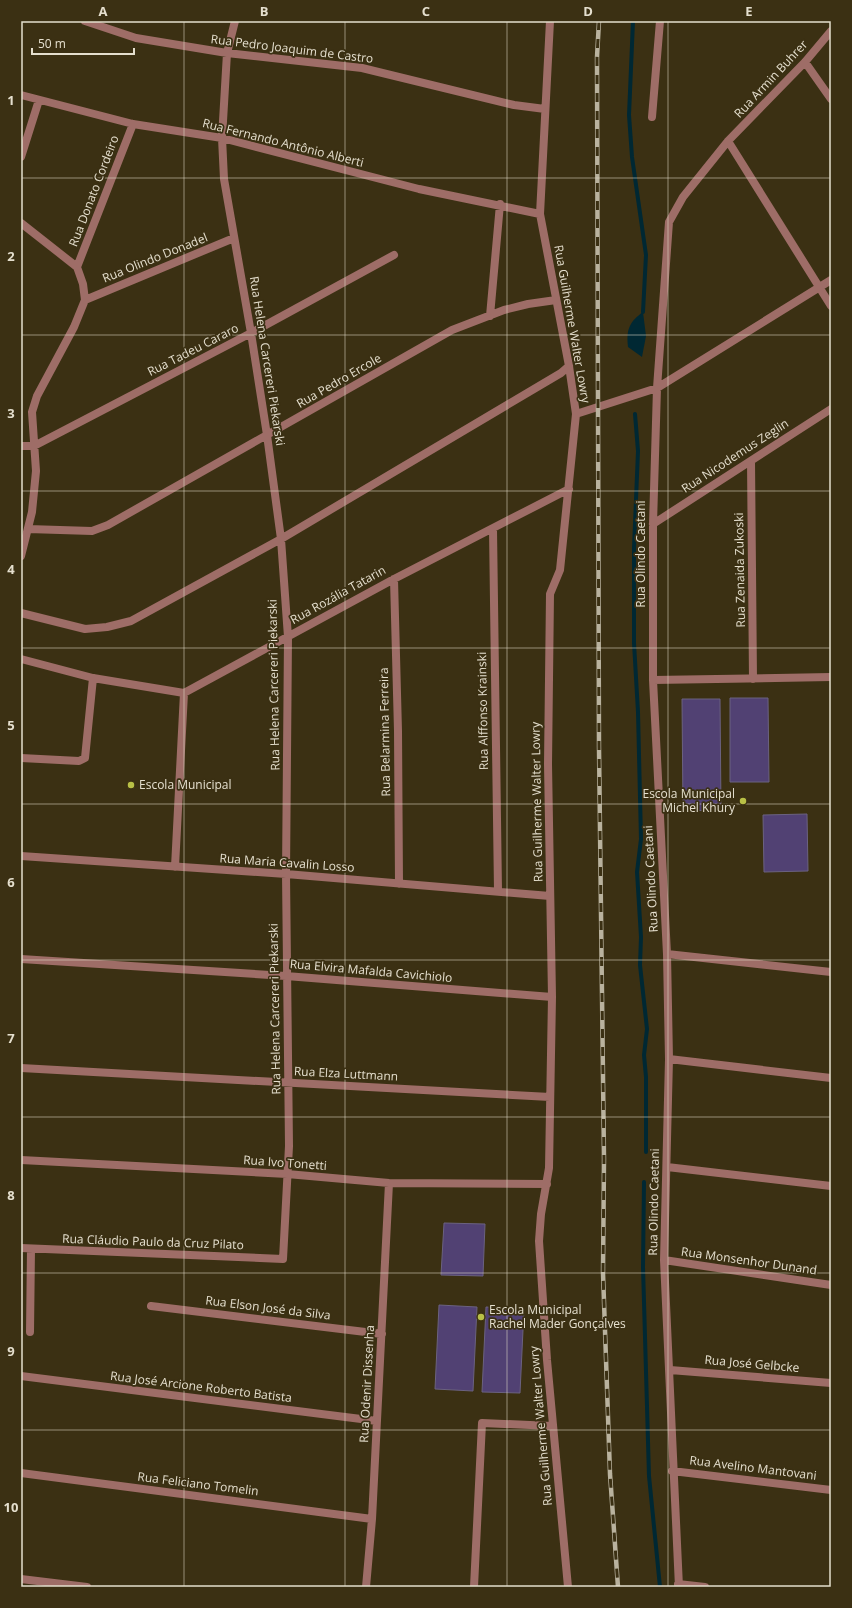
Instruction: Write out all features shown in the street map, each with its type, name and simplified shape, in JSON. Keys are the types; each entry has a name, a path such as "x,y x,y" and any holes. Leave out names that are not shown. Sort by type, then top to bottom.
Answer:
{"street":[{"name":"Rua Pedro Joaquim de Castro","path":"85,21 136,38 227,54 362,68 514,105 545,109"},
{"name":"Rua Helena Carcereri Piekarski","path":"235,21 227,54 222,138 224,180 267,435 281,539 288,636 286,976 289,1146 284,1259"},
{"name":"Rua Guilherme Walter Lowry","path":"550,21 540,214 569,366 576,414 560,570 550,594 548,756 552,997 549,1168 541,1214 539,1241 552,1426 568,1587"},
{"path":"652,117 660,21"},
{"name":"Rua Armin Buhrer","path":"728,141 805,62 831,31"},
{"path":"805,62 831,99"},
{"name":"Rua Fernando Antônio Alberti","path":"21,95 133,124 222,138 419,189 500,204 540,214"},
{"path":"21,158 38,100"},
{"name":"Rua Donato Cordeiro","path":"77,267 133,124"},
{"path":"728,141 831,306"},
{"name":"Rua Olindo Caetani","path":"678,1585 672,1471 670,1370 664,1260 669,1059 667,954 653,680 653,524 657,388 669,222 683,197 728,141"},
{"path":"490,316 500,204"},
{"path":"21,223 77,267 83,284 85,300 74,327 37,396 32,412 36,472 32,512 21,556"},
{"name":"Rua Olindo Donadel","path":"85,300 234,238"},
{"name":"Rua Tadeu Cararo","path":"21,446 34,446 251,333 394,255"},
{"path":"576,414 597,409 657,388 831,280"},
{"name":"Rua Pedro Ercole","path":"28,529 92,531 108,525 452,330 528,304 556,300"},
{"path":"21,613 85,629 107,627 131,621 281,539 561,373 569,366"},
{"name":"Rua Nicodemus Zeglin","path":"653,524 831,409"},
{"name":"Rua Zenaida Zukoski","path":"751,460 753,679"},
{"name":"Rua Rozália Tatarin","path":"184,694 394,579 569,489"},
{"name":"Rua Alffonso Krainski","path":"492,529 498,892"},
{"name":"Rua Belarmina Ferreira","path":"394,579 398,731 399,884"},
{"path":"21,659 93,678 184,694 174,867"},
{"path":"653,680 831,677"},
{"path":"21,758 79,762 85,758 93,678"},
{"name":"Rua Maria Cavalin Losso","path":"21,856 286,874 550,896"},
{"path":"667,954 831,972"},
{"name":"Rua Elvira Mafalda Cavichiolo","path":"21,959 286,976 552,997"},
{"path":"669,1059 831,1078"},
{"name":"Rua Elza Luttmann","path":"21,1068 550,1097"},
{"name":"Rua Ivo Tonetti","path":"21,1160 287,1174 389,1183 547,1184"},
{"path":"667,1167 831,1186"},
{"name":"Rua Odenir Dissenha","path":"366,1587 372,1519 389,1183"},
{"name":"Rua Cláudio Paulo da Cruz Pilato","path":"21,1248 284,1259"},
{"path":"30,1332 31,1249"},
{"name":"Rua Monsenhor Dunand","path":"664,1260 831,1285"},
{"name":"Rua Elson José da Silva","path":"151,1306 382,1334"},
{"name":"Rua José Gelbcke","path":"670,1370 831,1383"},
{"name":"Rua José Arcione Roberto Batista","path":"21,1376 377,1421"},
{"path":"474,1587 482,1423 552,1426"},
{"name":"Rua Avelino Mantovani","path":"672,1471 831,1490"},
{"name":"Rua Feliciano Tomelin","path":"21,1473 372,1519"},
{"path":"21,1579 87,1587"},
{"path":"678,1585 705,1587"}],"water":[{"path":"643,312 646,336 642,357 628,347 628,331 634,319"}],"building":[{"path":"730,698 768,698 769,782 730,782"},
{"path":"682,699 720,699 721,810 683,811"},
{"path":"807,814 808,871 764,872 763,815"},
{"path":"444,1223 485,1224 483,1276 441,1275"},
{"path":"439,1305 477,1307 473,1391 435,1389"},
{"path":"486,1307 524,1309 520,1393 482,1392"}],"waterway":[{"path":"633,21 629,115 632,157 646,255 643,312"},
{"path":"635,414 638,451 634,548 634,643 638,712 641,839 637,872 641,937 640,965 647,1029 644,1055 646,1077 646,1152"},
{"path":"644,1182 643,1267 649,1476 660,1587"}],"railway":[{"path":"599,21 597,57 599,747 604,1159 603,1273 610,1474 618,1587"}],"place":[{"name":"Escola Municipal","path":"131,785"},
{"name":"Escola Municipal Michel Khury","path":"743,801"},
{"name":"Escola Municipal Rachel Mader Gonçalves","path":"481,1317"}]}
